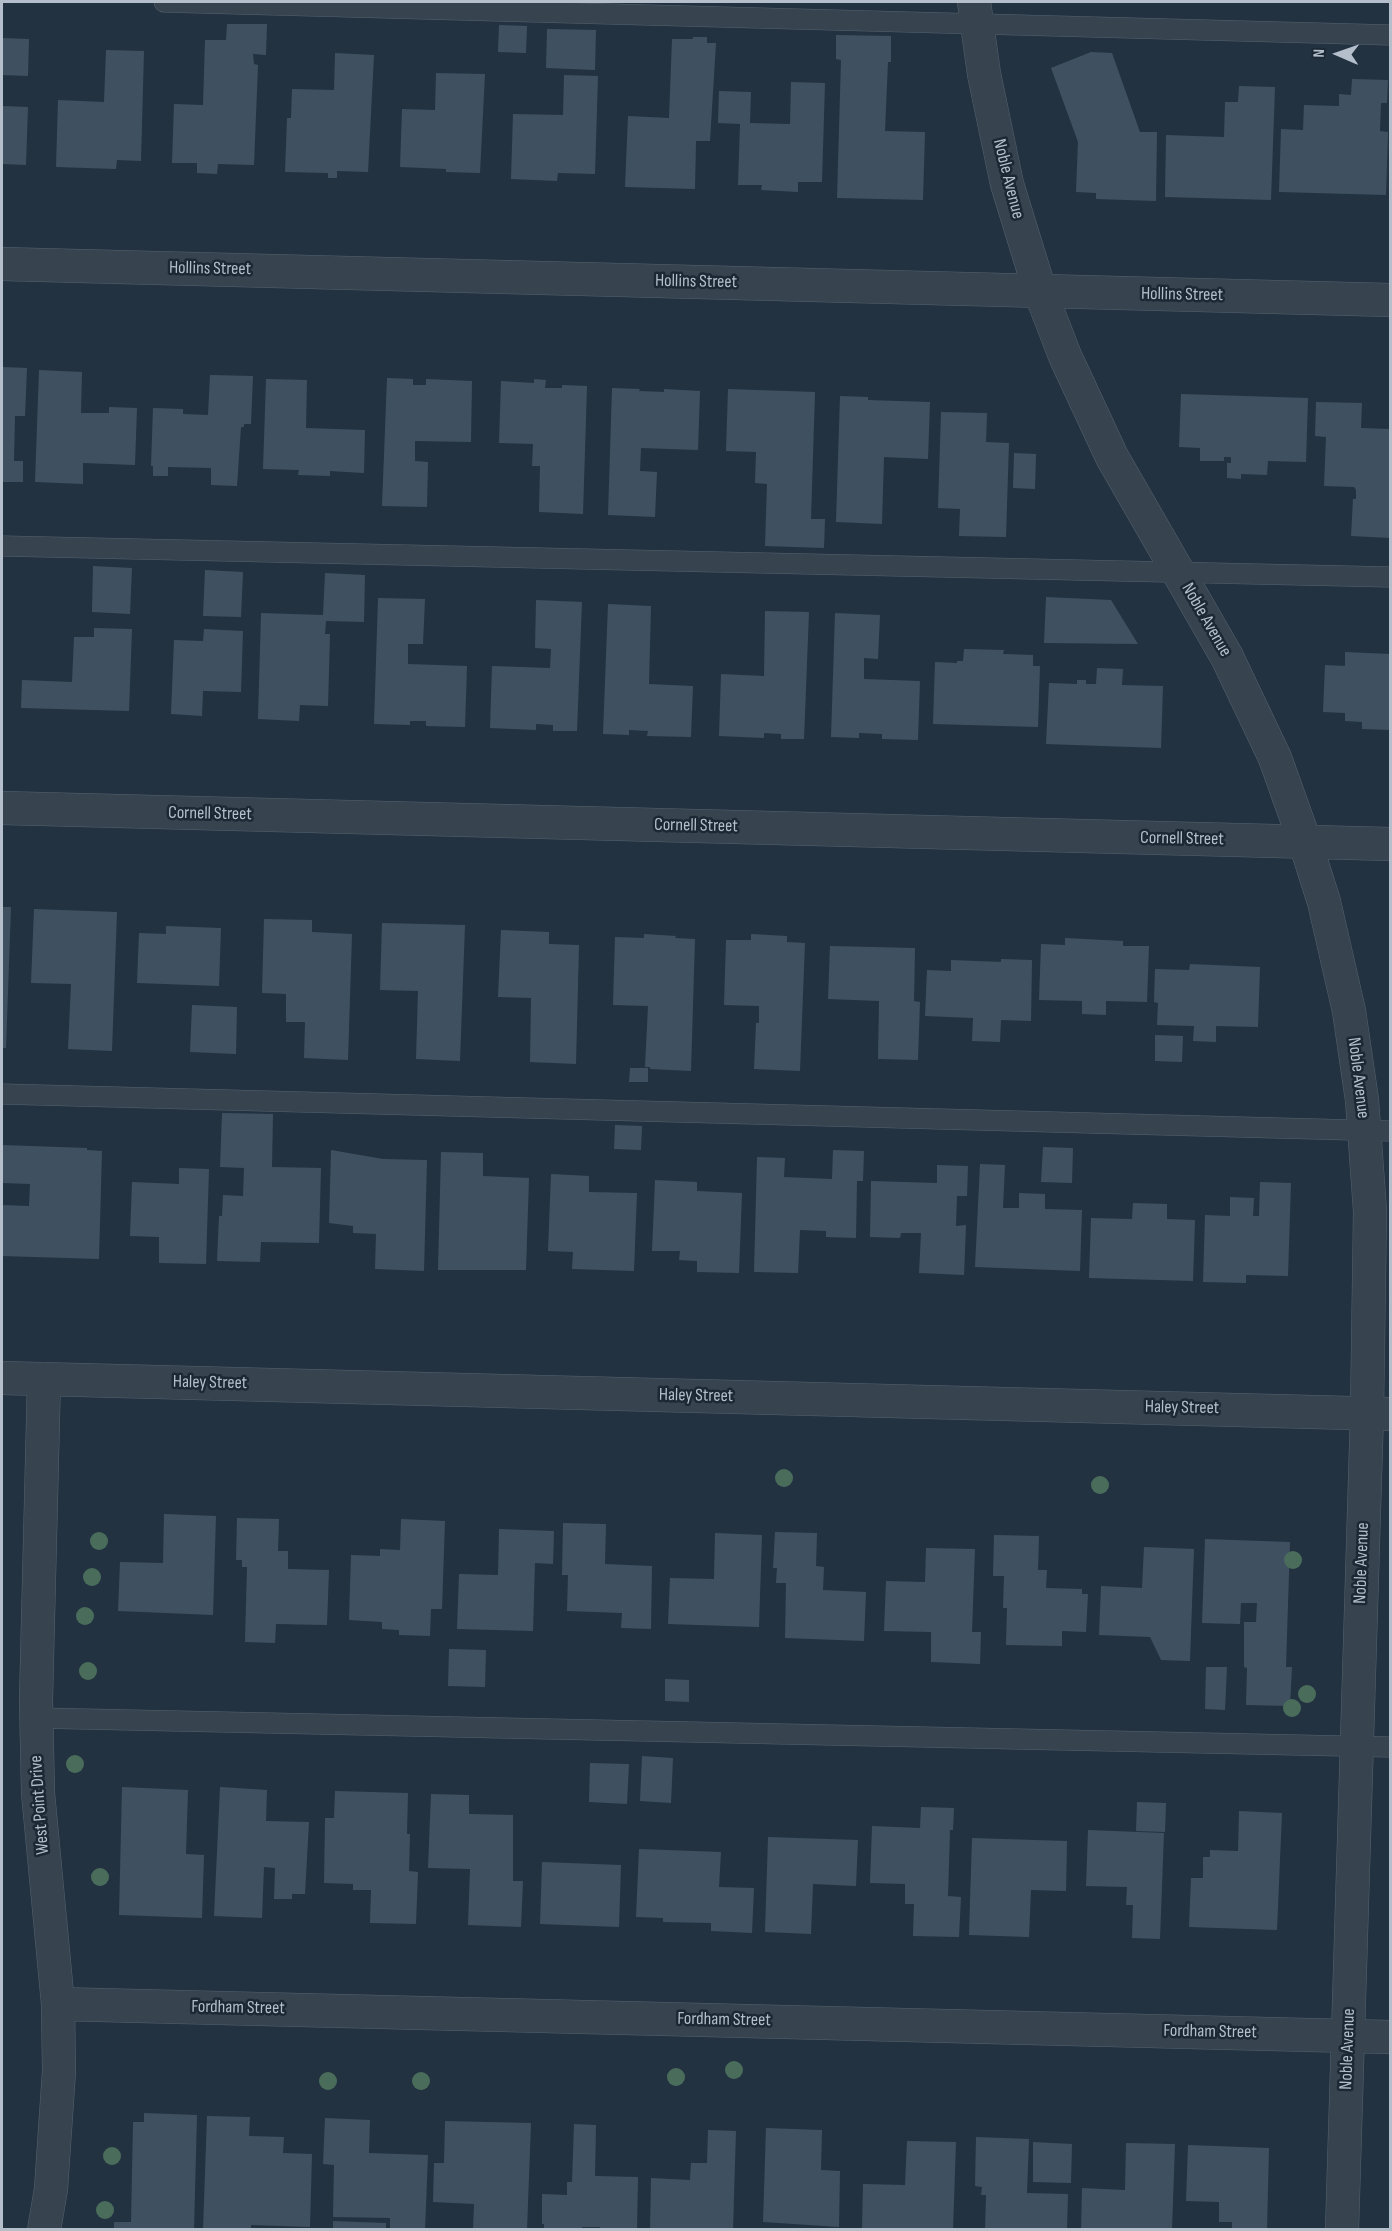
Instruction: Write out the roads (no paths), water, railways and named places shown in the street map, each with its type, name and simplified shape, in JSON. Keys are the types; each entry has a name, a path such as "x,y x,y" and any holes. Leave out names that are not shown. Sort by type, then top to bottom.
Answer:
{"street":[{"name":"Noble Avenue","path":"976,13 984,74 1007,184 1040,291 1065,356 1112,457 1227,657 1275,758 1324,902 1349,1011 1362,1100 1378,1131 1370,1211 1379,1413 1357,1746 1342,2229"},
{"name":"Hollins Street","path":"2,264 1390,300"},
{"name":"Cornell Street","path":"2,808 1390,844"},
{"name":"Haley Street","path":"2,1378 1379,1413"},
{"name":"West Point Drive","path":"44,1379 36,1718 38,1793 58,2004 59,2071 51,2189 44,2229"},
{"name":"Fordham Street","path":"58,2004 1390,2037"}],"lane":[{"path":"164,2 976,13 1390,35"},
{"path":"2,546 1390,577"},
{"path":"2,1094 1378,1131"},
{"path":"36,1718 1390,1747"}]}
